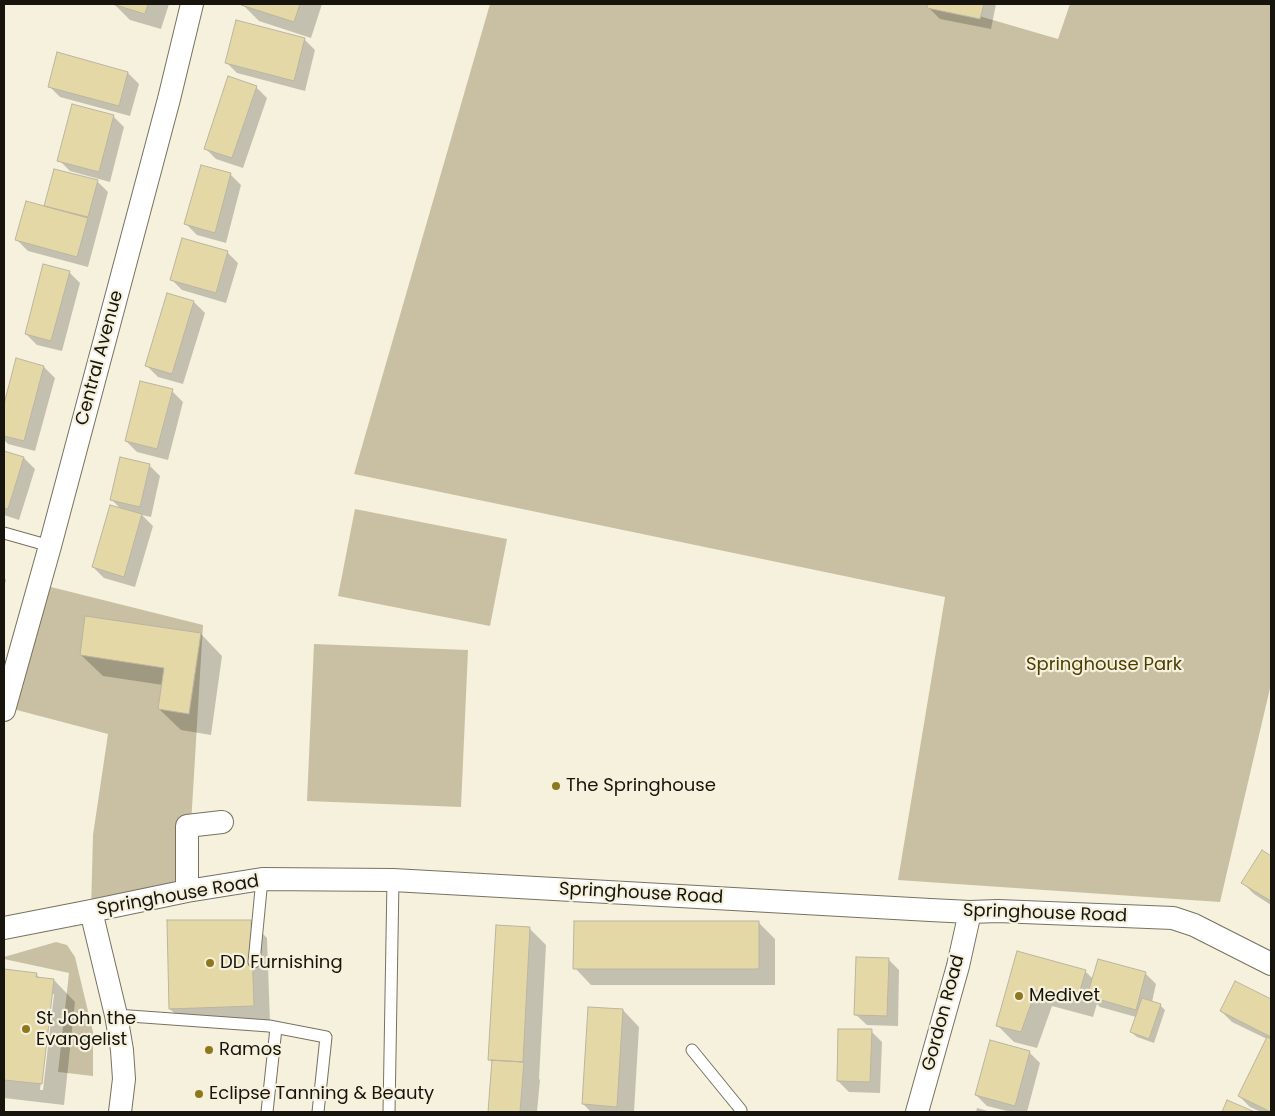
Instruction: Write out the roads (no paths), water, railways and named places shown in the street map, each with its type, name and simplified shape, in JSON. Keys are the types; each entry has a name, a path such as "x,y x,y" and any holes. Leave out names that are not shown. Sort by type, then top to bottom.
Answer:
{"street":[{"name":"Central Avenue","path":"4,710 50,546 169,99 192,4"},
{"path":"187,891 186,826 222,822"},
{"name":"Springhouse Road","path":"4,928 91,912 187,891 262,879 393,880 970,912 998,911 1173,918 1194,925 1271,964"},
{"path":"91,912 116,1015 122,1050 124,1080 120,1112"},
{"name":"Gordon Road","path":"917,1112 958,966 970,912"}],"lane":[{"path":"4,534 50,546"},
{"path":"254,962 262,879"},
{"path":"389,1112 393,880"},
{"path":"116,1015 269,1026 326,1037 318,1112"},
{"path":"267,1112 276,1028"},
{"path":"692,1050 741,1112"}],"place":[{"name":"The Springhouse","path":"556,786"},
{"name":"DD Furnishing","path":"210,963"},
{"name":"Medivet","path":"1019,996"},
{"name":"St John the Evangelist","path":"26,1029"},
{"name":"Ramos","path":"209,1050"},
{"name":"Eclipse Tanning & Beauty","path":"199,1094"}],"park label":[{"name":"Springhouse Park","path":"1104,665"}]}
